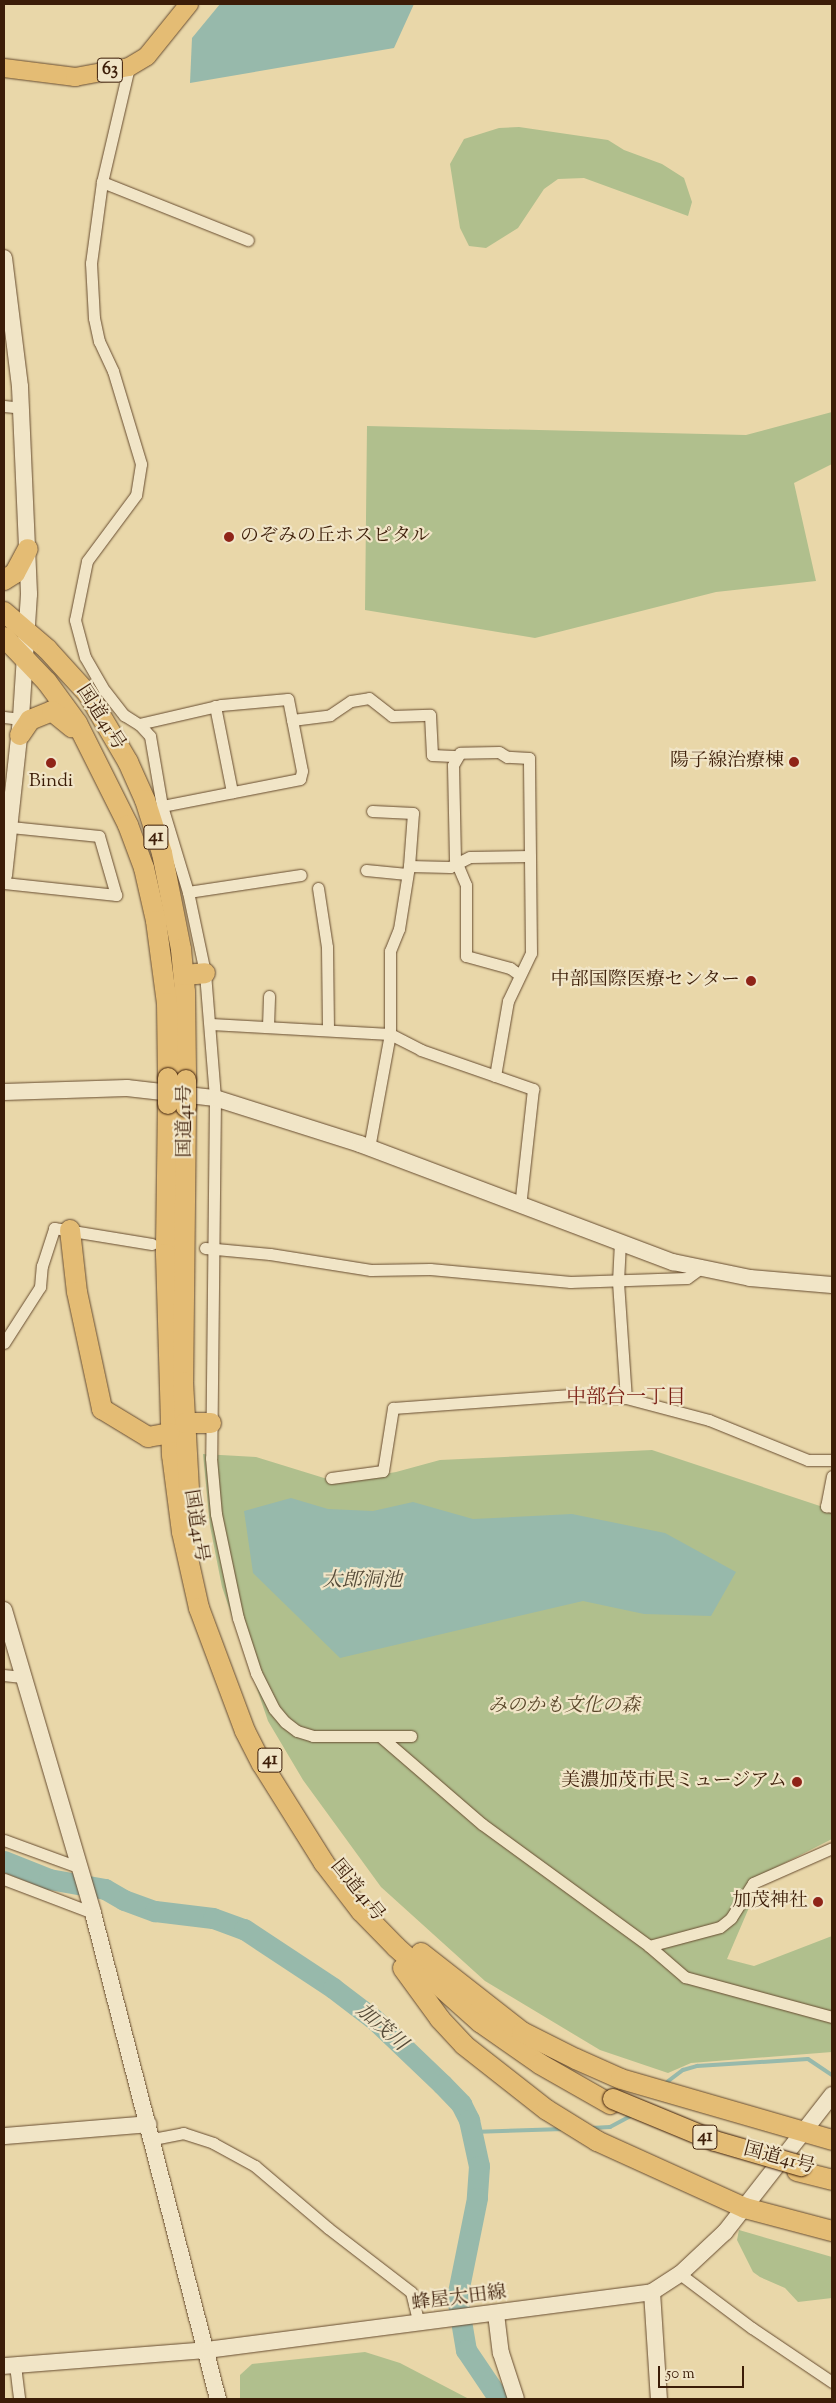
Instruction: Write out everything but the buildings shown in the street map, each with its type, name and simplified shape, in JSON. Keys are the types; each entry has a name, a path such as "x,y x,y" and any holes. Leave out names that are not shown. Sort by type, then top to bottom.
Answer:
{"highway":[{"path":"4,580 15,573 28,549"},
{"name":"国道41号","path":"4,612 66,667 88,694 128,762 162,853 173,898 184,975 177,1079 178,1428 182,1532 199,1608 226,1683 262,1764 324,1863 361,1912 433,1983 480,2022 547,2068 611,2101 715,2141 832,2180"},
{"name":"国道41号","path":"4,637 47,682 77,722 102,768 144,868 156,922 177,1079"},
{"path":"20,727 39,714 52,712 60,714 102,768"},
{"path":"184,975 205,973"},
{"path":"70,1230 77,1292 102,1409 148,1437 178,1428 211,1423"},
{"name":"国道41号","path":"178,1428 196,1544 209,1602 239,1693 270,1761 301,1815 350,1884 397,1939 462,2000 538,2055 611,2101"},
{"name":"41","path":"350,1884 440,1970 522,2032 621,2079 832,2140"},
{"name":"41","path":"361,1912 451,2032 501,2076 547,2110 597,2141 745,2208 832,2231"},
{"name":"国道41号","path":"799,2168 832,2174"}],"main road":[{"name":"63","path":"4,68 75,77 129,67 147,56 189,4"}],"street":[{"path":"129,67 102,182 91,263 94,318 141,464 136,495 87,561 75,620 85,657 105,691 124,715 139,724 150,736 162,806 188,892 205,973 211,1024 215,1098 210,1249 211,1423 216,1514 238,1618 256,1673 274,1709 297,1731 313,1736 411,1736"},
{"path":"102,182 248,240"},
{"path":"4,258 22,408 28,549 27,632 20,727 4,874"},
{"path":"4,406 22,408"},
{"path":"292,720 330,715 351,700 369,698 392,716 430,715 432,755 453,756 455,759"},
{"path":"139,724 215,706 288,699 302,771 300,779 162,806"},
{"path":"215,706 232,792"},
{"path":"4,717 20,727"},
{"path":"496,1076 508,1001 531,953 529,758 479,752 460,753 455,759 455,859 466,885 466,956 510,968 520,975"},
{"path":"370,1148 390,1034 390,951 399,929 408,870 413,813 372,811"},
{"path":"4,883 116,895 99,836 10,827"},
{"path":"366,870 408,870 458,865 478,856 530,856"},
{"path":"188,892 301,875"},
{"path":"318,888 327,947 328,1028"},
{"path":"268,1026 269,996"},
{"path":"211,1024 328,1028 390,1034 421,1050 534,1089 520,1206"},
{"path":"4,1092 127,1088 215,1098 269,1112 698,1270 832,1285"},
{"path":"4,1343 40,1288 42,1266 54,1228 152,1244"},
{"path":"620,1242 618,1282 626,1398"},
{"path":"210,1249 270,1254 371,1270 430,1269 570,1282 618,1282 687,1278 698,1270"},
{"path":"331,1478 383,1472 393,1408 571,1395 626,1398 709,1420 808,1460 832,1460"},
{"path":"832,1476 826,1506 832,1507"},
{"path":"4,1612 81,1868 151,2132 218,2399"},
{"path":"4,1675 24,1676"},
{"path":"380,1736 482,1824 648,1946 685,1977 832,2018"},
{"path":"4,1840 81,1868"},
{"path":"648,1946 720,1927 731,1918 752,1883 832,1848"},
{"path":"4,1879 21,1888 93,1913"},
{"path":"4,1890 21,1888"},
{"name":"蜂屋太田線","path":"9,2366 207,2350 419,2324 652,2292 680,2274 725,2232 832,2095"},
{"path":"4,2136 151,2132 182,2133 213,2143 255,2166 328,2228 411,2292 419,2324"},
{"path":"680,2274 752,2328 832,2382"},
{"path":"652,2292 660,2399"},
{"path":"495,2314 501,2353 516,2399"},
{"path":"9,2366 19,2399"}],"green space":[{"path":"519,127 608,140 624,150 662,164 684,178 692,202 688,216 584,178 558,179 544,189 518,228 486,248 469,246 460,228 450,164 464,139 499,128"},
{"path":"832,412 832,464 794,483 816,581 716,592 535,638 365,610 367,426 746,435"},
{"name":"みのかも文化の森","path":"652,1450 832,1510 832,1839 749,1881 751,1903 727,1959 754,1966 832,1936 832,2052 691,2063 668,2073 600,2050 485,1981 381,1887 303,1780 268,1721 222,1587 210,1526 203,1454 256,1457 337,1482 396,1472 440,1460"},
{"path":"739,2230 832,2257 832,2298 798,2302 785,2288 753,2272 737,2240"},
{"path":"365,2352 400,2363 469,2399 240,2399 240,2375 252,2364"}],"water":[{"path":"220,4 414,4 394,48 190,83 192,38"},
{"name":"太郎洞池","path":"291,1498 328,1509 373,1511 413,1502 473,1519 572,1514 665,1533 736,1572 711,1616 644,1614 583,1601 340,1658 253,1573 244,1511"}],"waterway":[{"name":"加茂川","path":"4,1861 49,1879 105,1889 124,1900 155,1911 213,1918 244,1929 333,1988 375,2020 461,2104 469,2120 479,2166 477,2198 457,2297 466,2350 499,2399"},
{"path":"663,2085 683,2070 697,2066 808,2059 832,2075"},
{"path":"591,2128 610,2127 633,2115"},
{"path":"472,2132 564,2129"}],"place":[{"name":"のぞみの丘ホスピタル","path":"229,537"},
{"name":"陽子線治療棟","path":"794,762"},
{"name":"Bindi","path":"51,763"},
{"name":"中部国際医療センター","path":"751,981"},
{"name":"美濃加茂市民ミュージアム","path":"797,1782"},
{"name":"加茂神社","path":"818,1902"}],"district":[{"name":"中部台一丁目","path":"626,1398"}]}
